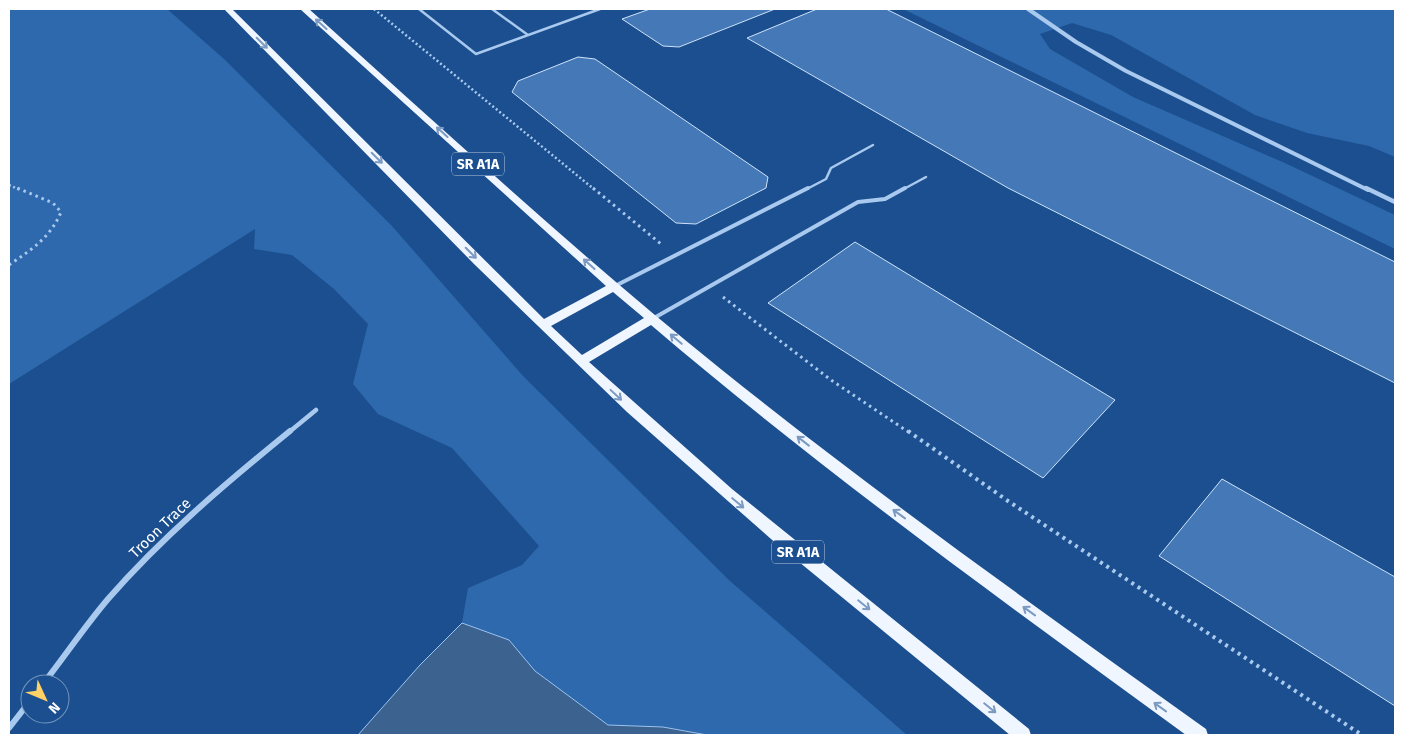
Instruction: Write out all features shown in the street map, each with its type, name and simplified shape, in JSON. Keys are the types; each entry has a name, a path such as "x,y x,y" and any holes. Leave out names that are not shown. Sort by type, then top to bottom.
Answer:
{"main road":[{"name":"SR A1A","path":"228,9 581,361 734,500 1023,735"},
{"name":"SR A1A","path":"304,9 652,319 841,471 1200,735"},
{"path":"543,325 614,286"},
{"path":"581,361 652,319"}],"street":[{"path":"1028,9 1078,43 1132,74 1395,202"},
{"name":"Troon Trace","path":"51,674 116,590 173,531 243,468 316,410"},
{"path":"9,728 20,714"}],"lane":[{"path":"419,9 476,54 600,9"},
{"path":"492,9 528,35"},
{"path":"614,286 826,178 831,168 873,145"},
{"path":"652,319 858,202 885,199 926,177"}],"path":[{"path":"374,9 674,255"},
{"path":"9,185 53,203 61,212 54,228 45,240 9,265"},
{"path":"711,286 831,380 881,412 1008,501 1362,735"}],"shaded area":[{"path":"9,9 167,9 223,58 392,226 523,376 730,581 907,735 707,735 663,727 608,725 535,671 509,640 462,623 468,588 522,565 539,546 452,448 378,414 353,384 368,324 334,289 292,255 254,249 255,229 9,384"},
{"path":"903,9 1395,9 1395,157 1369,146 1307,133 1255,115 1111,35 1072,23 1040,34 1050,49 1133,97 1287,164 1395,215 1395,249"},
{"path":"462,623 509,640 535,671 608,725 663,727 707,735 358,735 420,665"}],"building":[{"path":"650,9 775,9 679,47 663,46 622,19"},
{"path":"817,9 886,9 1395,262 1395,383 1008,188 747,38"},
{"path":"578,57 595,59 768,177 766,188 696,224 676,223 512,92 518,81"},
{"path":"855,242 1115,400 1043,478 768,303"},
{"path":"1222,479 1395,577 1395,706 1159,556"}]}
